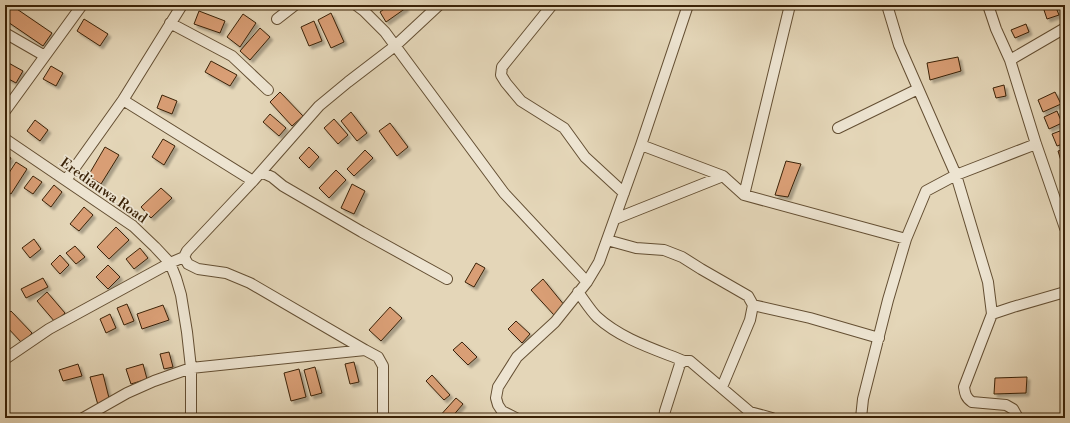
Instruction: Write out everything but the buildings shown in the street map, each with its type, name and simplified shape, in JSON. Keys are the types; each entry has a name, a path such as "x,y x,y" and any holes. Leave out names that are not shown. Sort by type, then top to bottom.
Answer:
{"street":[{"path":"5,111 82,5"},
{"path":"66,180 123,100 182,5"},
{"path":"277,19 295,5"},
{"path":"356,5 385,32 504,193 587,282"},
{"path":"383,418 383,366 378,357 250,284 226,273 198,268 188,264 184,257 186,251 254,181 319,106 396,46 439,5"},
{"path":"552,5 502,68 501,75 521,101 564,128 585,157 624,193"},
{"path":"516,418 502,411 498,405 496,398 498,387 517,358 555,322 587,282 599,262 641,145 688,5"},
{"path":"744,195 790,5"},
{"path":"886,5 899,45 956,175 988,282 992,314 964,387 965,393 968,399 972,402 1006,405 1014,409 1018,418"},
{"path":"988,5 996,30 1010,60 1036,144 1065,228"},
{"path":"170,23 232,56 268,90"},
{"path":"1010,60 1065,28"},
{"path":"5,33 45,56"},
{"path":"838,128 918,89"},
{"path":"123,100 254,181"},
{"name":"Erediauwa Road","path":"5,139 133,226 155,246 170,263 181,295 187,332 191,368 191,418"},
{"path":"861,418 863,400 888,300 906,239 926,191 956,175 1036,144"},
{"path":"641,145 723,176 744,195 906,239"},
{"path":"261,172 447,280"},
{"path":"615,218 723,176"},
{"path":"607,240 636,248 664,250 682,256 701,269 748,296 753,306 750,320 722,387"},
{"path":"5,359 49,329 170,263 184,257"},
{"path":"578,292 597,316 612,328 626,337 684,361 690,361 722,387 750,415 772,418"},
{"path":"992,314 1065,292"},
{"path":"753,306 810,318 878,338"},
{"path":"83,418 127,393 154,381 191,368 365,350"},
{"path":"664,418 680,364 684,361"}]}
